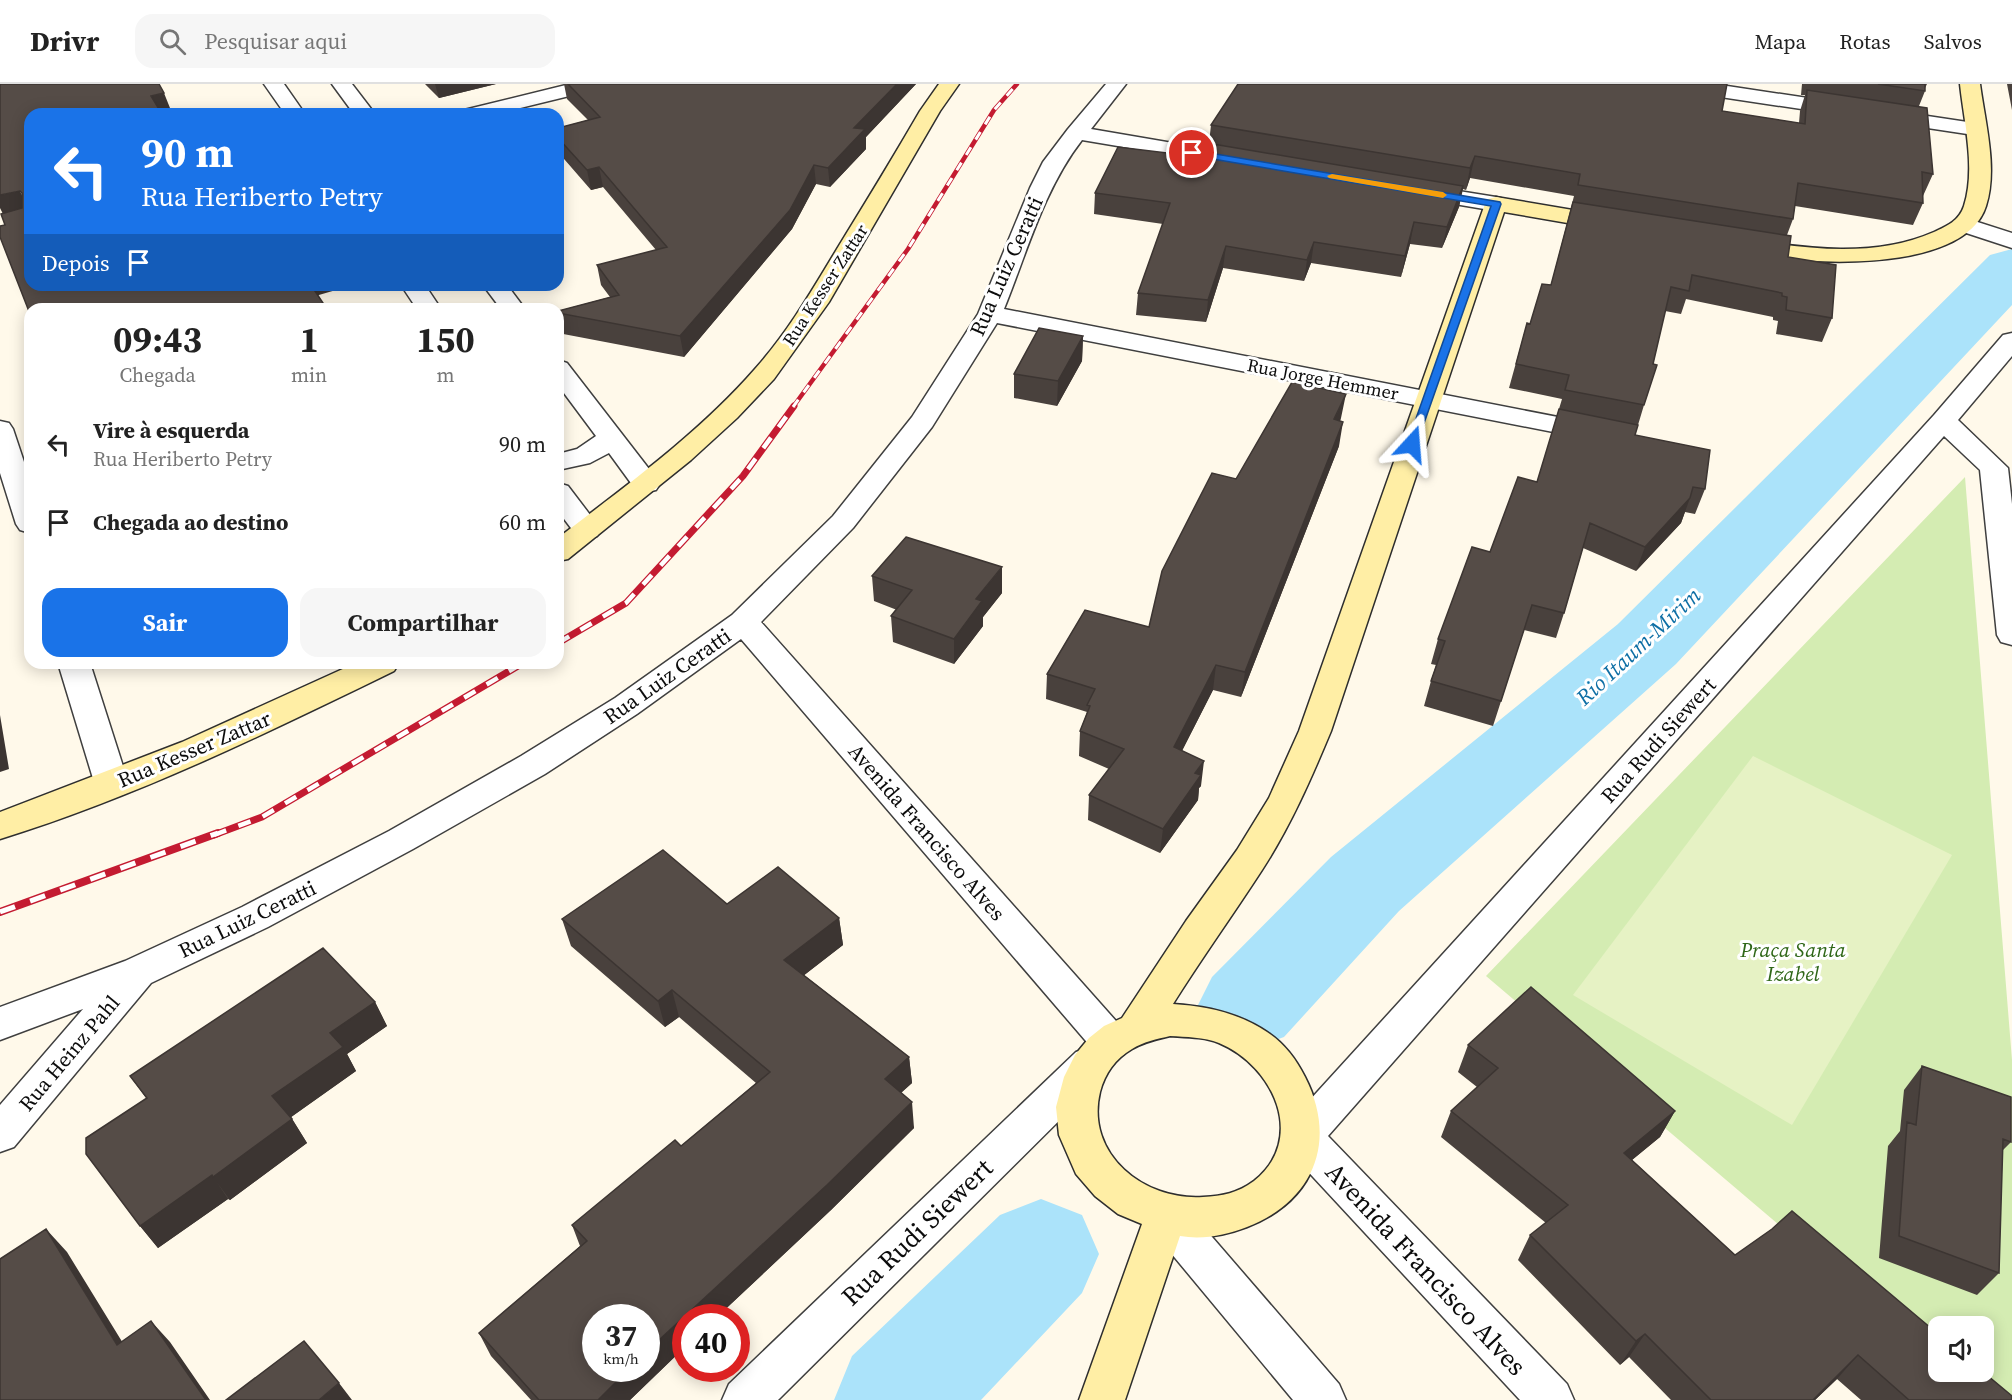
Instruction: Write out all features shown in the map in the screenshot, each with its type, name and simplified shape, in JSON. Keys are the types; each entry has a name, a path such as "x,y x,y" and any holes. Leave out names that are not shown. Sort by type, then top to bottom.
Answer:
{"street":[{"path":"274,84 291,108"},
{"path":"342,84 360,108"},
{"path":"496,108 595,84"},
{"name":"Rua Kesser Zattar","path":"564,547 699,440 750,390 787,346 813,310 930,111 949,84"},
{"name":"Rua Luiz Ceratti","path":"0,1024 138,972 266,912 401,840 533,765 626,706 743,622 843,522 890,466 923,421 990,314 1041,188 1054,162 1116,84"},
{"path":"1674,84 1974,129"},
{"path":"1726,243 1845,256 1915,245 1943,237 1965,225 1976,206 1979,183 1970,84"},
{"path":"1075,133 1262,165"},
{"path":"1391,186 1634,227"},
{"path":"1112,1044 1170,1020 1204,1022 1236,1033 1265,1051 1286,1076 1299,1106 1302,1137 1292,1168 1272,1194 1240,1212 1204,1219 1166,1215 1132,1201 1104,1180 1086,1152 1076,1121 1078,1091 1112,1044 1199,931 1250,860 1286,800 1315,731 1496,204"},
{"path":"1965,225 2012,241"},
{"name":"Rua Jorge Hemmer","path":"990,314 1622,437"},
{"name":"Rua Rudi Siewert","path":"1302,1137 1943,421 2012,340"},
{"path":"564,376 646,484"},
{"path":"1943,421 2003,470 2012,635"},
{"path":"0,429 24,505"},
{"path":"564,461 579,459 599,450 610,437"},
{"path":"564,500 587,530"},
{"name":"Avenida Francisco Alves","path":"743,622 1112,1044"},
{"path":"76,669 112,784"},
{"name":"Rua Kesser Zattar","path":"0,826 112,784 246,728 370,669"},
{"name":"Rua Heinz Pahl","path":"0,1134 138,972"},
{"name":"Rua Rudi Siewert","path":"745,1400 1112,1044"},
{"name":"Avenida Francisco Alves","path":"1302,1137 1551,1400"},
{"path":"1102,1400 1166,1215"},
{"path":"1166,1215 1323,1400"}],"green space":[{"name":"Praça Santa Izabel","path":"1965,477 2012,1060 2012,1400 1975,1382 1994,1382 1994,1316 1928,1316 1928,1352 1486,976"},
{"path":"1753,756 1952,855 1792,1125 1573,995"}],"building":[{"path":"0,84 159,84 164,93 151,96 158,108 24,108 24,291 315,291 323,303 26,303 0,237 0,226 5,225 1,214 22,208 22,193 20,191 0,195"},
{"path":"568,84 897,84 854,128 865,129 828,168 814,165 790,210 680,336 564,314 564,309 619,295 597,265 667,247 599,167 587,170 564,145 564,126 600,117"},
{"path":"1238,84 1727,84 1722,111 1805,124 1807,90 1927,108 1933,174 1922,172 1923,203 1798,183 1793,219 1578,185 1580,174 1475,156 1470,168 1211,125"},
{"path":"1878,84 1925,84 1925,91"},
{"path":"1201,142 1463,186 1447,227 1414,222 1405,256 1314,242 1307,260 1226,246 1208,300 1138,293 1170,203 1095,193 1118,147 1192,156"},
{"path":"1573,202 1791,236 1788,257 1836,265 1832,318 1786,310 1787,297 1782,296 1782,293 1692,275 1689,291 1671,287 1653,364 1657,365 1644,405 1565,390 1569,375 1516,364 1527,323 1530,324 1542,284 1551,285"},
{"path":"1039,328 1083,336 1058,381 1014,374"},
{"path":"1292,382 1346,394 1334,419 1343,422 1245,672 1216,665 1174,747 1204,761 1195,773 1201,775 1163,829 1089,795 1124,749 1080,731 1090,706 1087,705 1095,689 1047,674 1085,610 1149,627 1162,571 1212,473 1236,479"},
{"path":"1559,409 1638,425 1635,435 1710,450 1705,489 1693,487 1690,498 1645,547 1590,523 1564,613 1532,605 1501,701 1431,681 1445,641 1438,639 1472,547 1490,552 1518,477 1537,482"},
{"path":"906,537 1002,567 976,599 982,601 954,639 891,616 912,590 872,576"},
{"path":"663,850 727,904 778,867 839,918 784,960 909,1057 885,1079 912,1102 827,1185 698,1304 672,1304 672,1328 660,1339 660,1304 582,1304 582,1382 616,1382 598,1400 539,1400 479,1333 587,1241 572,1225 675,1140 681,1146 770,1072 672,990 658,1001 562,919"},
{"path":"323,948 375,1002 330,1033 343,1047 272,1096 292,1119 213,1177 212,1175 140,1226 86,1154 86,1138 147,1098 130,1076"},
{"path":"1531,987 1675,1111 1624,1153 1735,1255 1772,1229 1792,1211 1928,1326 1928,1382 1994,1381 2012,1396 2012,1400 1909,1400 1858,1355 1813,1400 1711,1400 1645,1334 1636,1341 1530,1235 1568,1205 1451,1111 1498,1068 1468,1045"},
{"path":"1922,1066 2011,1097 2011,1142 2003,1139 1999,1273 1899,1236 1907,1122 1916,1125"},
{"path":"46,1229 117,1345 151,1321 206,1400 0,1400 0,1259"},
{"path":"304,1341 339,1383 319,1400 226,1400"}],"waterway":[{"name":"Rio Itaum-Mirim","path":"1248,1007 1365,884 1647,644 2012,268"},
{"name":"Rio Itaum-Mirim","path":"896,1400 1041,1254"}],"railway":[{"path":"793,407 908,249 994,110 1017,84"},
{"path":"564,639 626,603 743,476 794,406"},
{"path":"214,835 262,817 513,669"},
{"path":"0,912 218,833"}],"slow traffic":[{"path":"1332,176 1443,195"}],"route":[{"path":"1192,153 1496,204 1412,444"}]}
